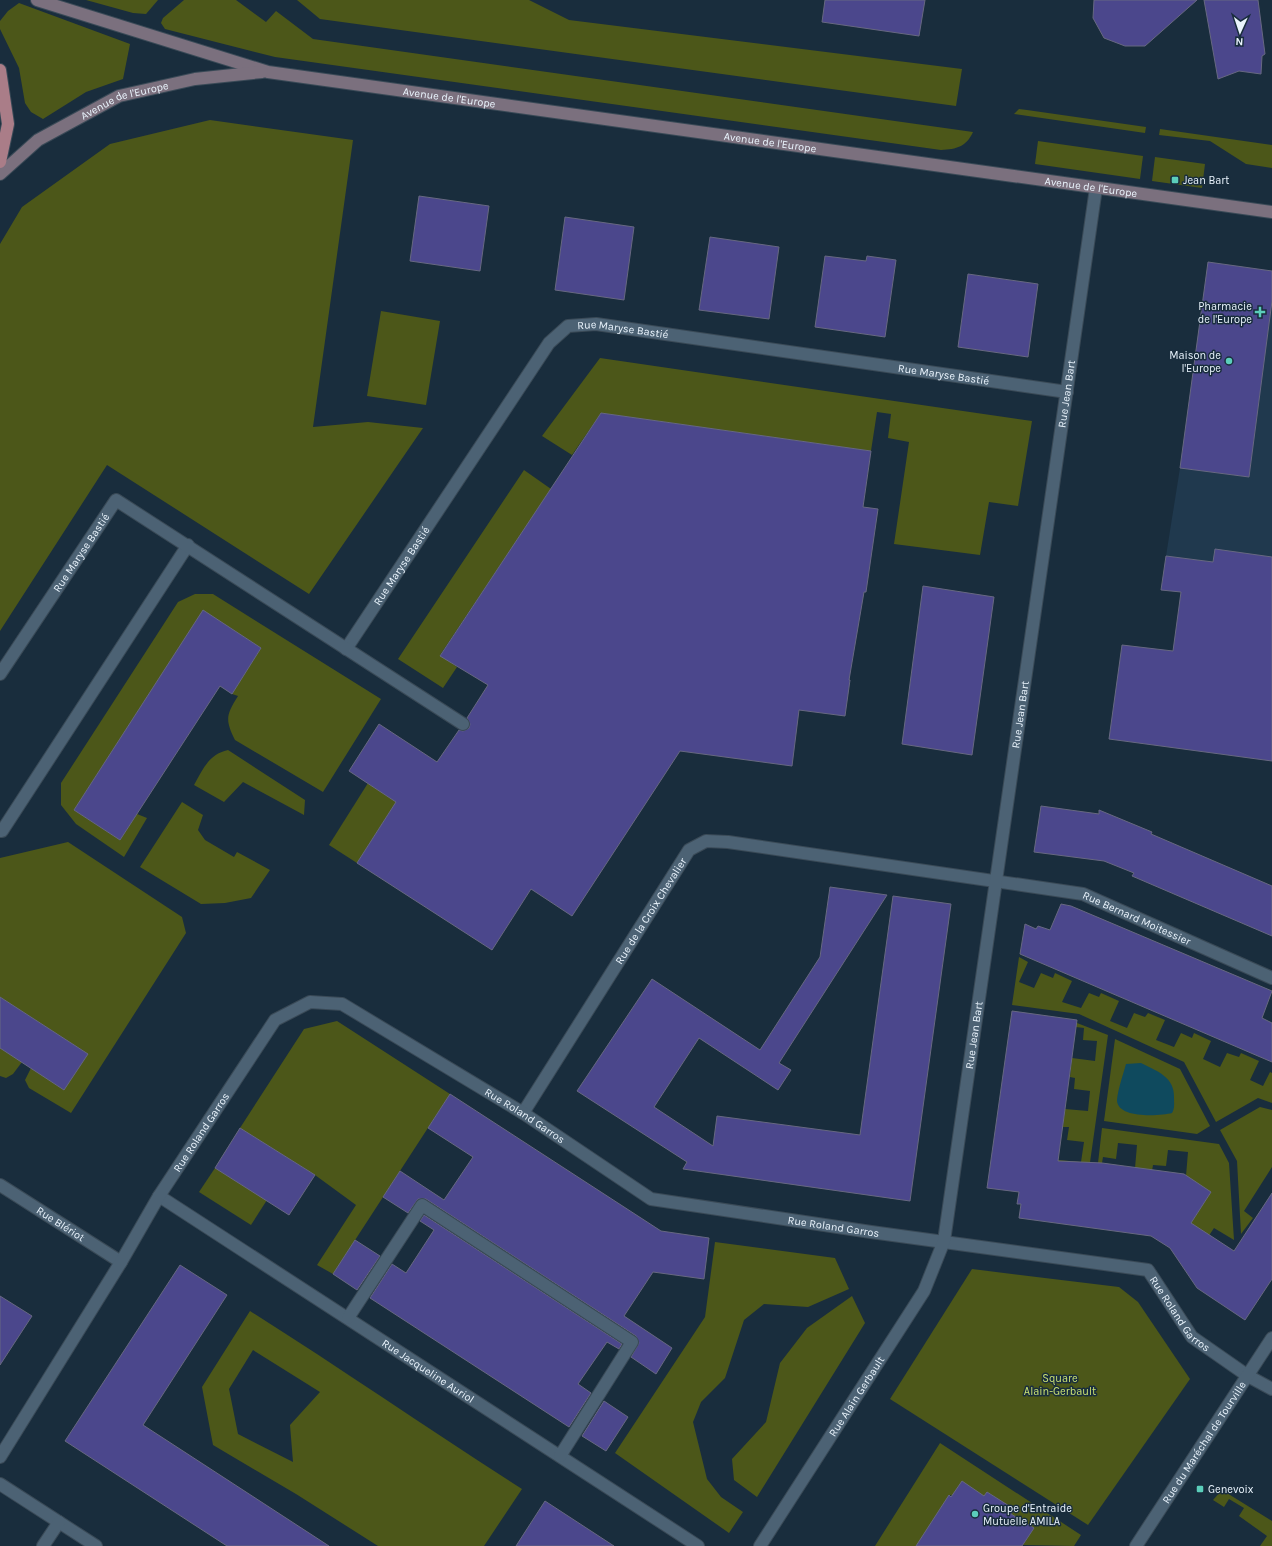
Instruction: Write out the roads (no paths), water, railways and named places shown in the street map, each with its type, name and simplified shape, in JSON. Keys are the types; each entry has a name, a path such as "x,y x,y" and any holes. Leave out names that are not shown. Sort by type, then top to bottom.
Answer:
{"main road":[{"path":"0,70 8,124 0,162"}],"street":[{"name":"Avenue de l'Europe","path":"37,0 268,72 1272,212"},
{"name":"Avenue de l'Europe","path":"0,174 38,140 119,96 195,79 268,72"},
{"name":"Rue Jean Bart","path":"944,1241 1096,188"},
{"name":"Rue Maryse Bastié","path":"346,649 549,343 568,326 596,324 1067,392"},
{"name":"Rue Maryse Bastié","path":"0,674 116,500 188,545 463,724"},
{"path":"0,831 2,831 188,545"},
{"name":"Rue de la Croix Chevalier","path":"523,1113 689,850 706,841 728,842 996,881"},
{"name":"Rue Bernard Moitessier","path":"996,881 1083,894 1272,978"},
{"name":"Rue Roland Garros","path":"0,1457 121,1262 159,1196 275,1020 310,1002 342,1004 523,1113 651,1199 1148,1270 1192,1337 1248,1376 1272,1390"},
{"name":"Rue Blériot","path":"0,1185 121,1262"},
{"name":"Rue Jacqueline Auriol","path":"159,1196 698,1546"},
{"path":"348,1318 422,1205 632,1342 560,1456"},
{"name":"Rue Alain Gerbault","path":"760,1546 924,1291 944,1241"},
{"name":"Rue du Maréchal de Tourville","path":"1136,1546 1272,1338"},
{"path":"0,1484 96,1546"},
{"path":"42,1546 59,1522"}],"place":[{"name":"Jean Bart","path":"1175,180"},
{"name":"Pharmacie de l'Europe","path":"1260,312"},
{"name":"Maison de l'Europe","path":"1229,361"},
{"name":"Genevoix","path":"1200,1489"},
{"name":"Groupe d'Entraide Mutuelle AMILA","path":"975,1514"}],"park label":[{"name":"Square Alain-Gerbault","path":"1060,1384"}]}
